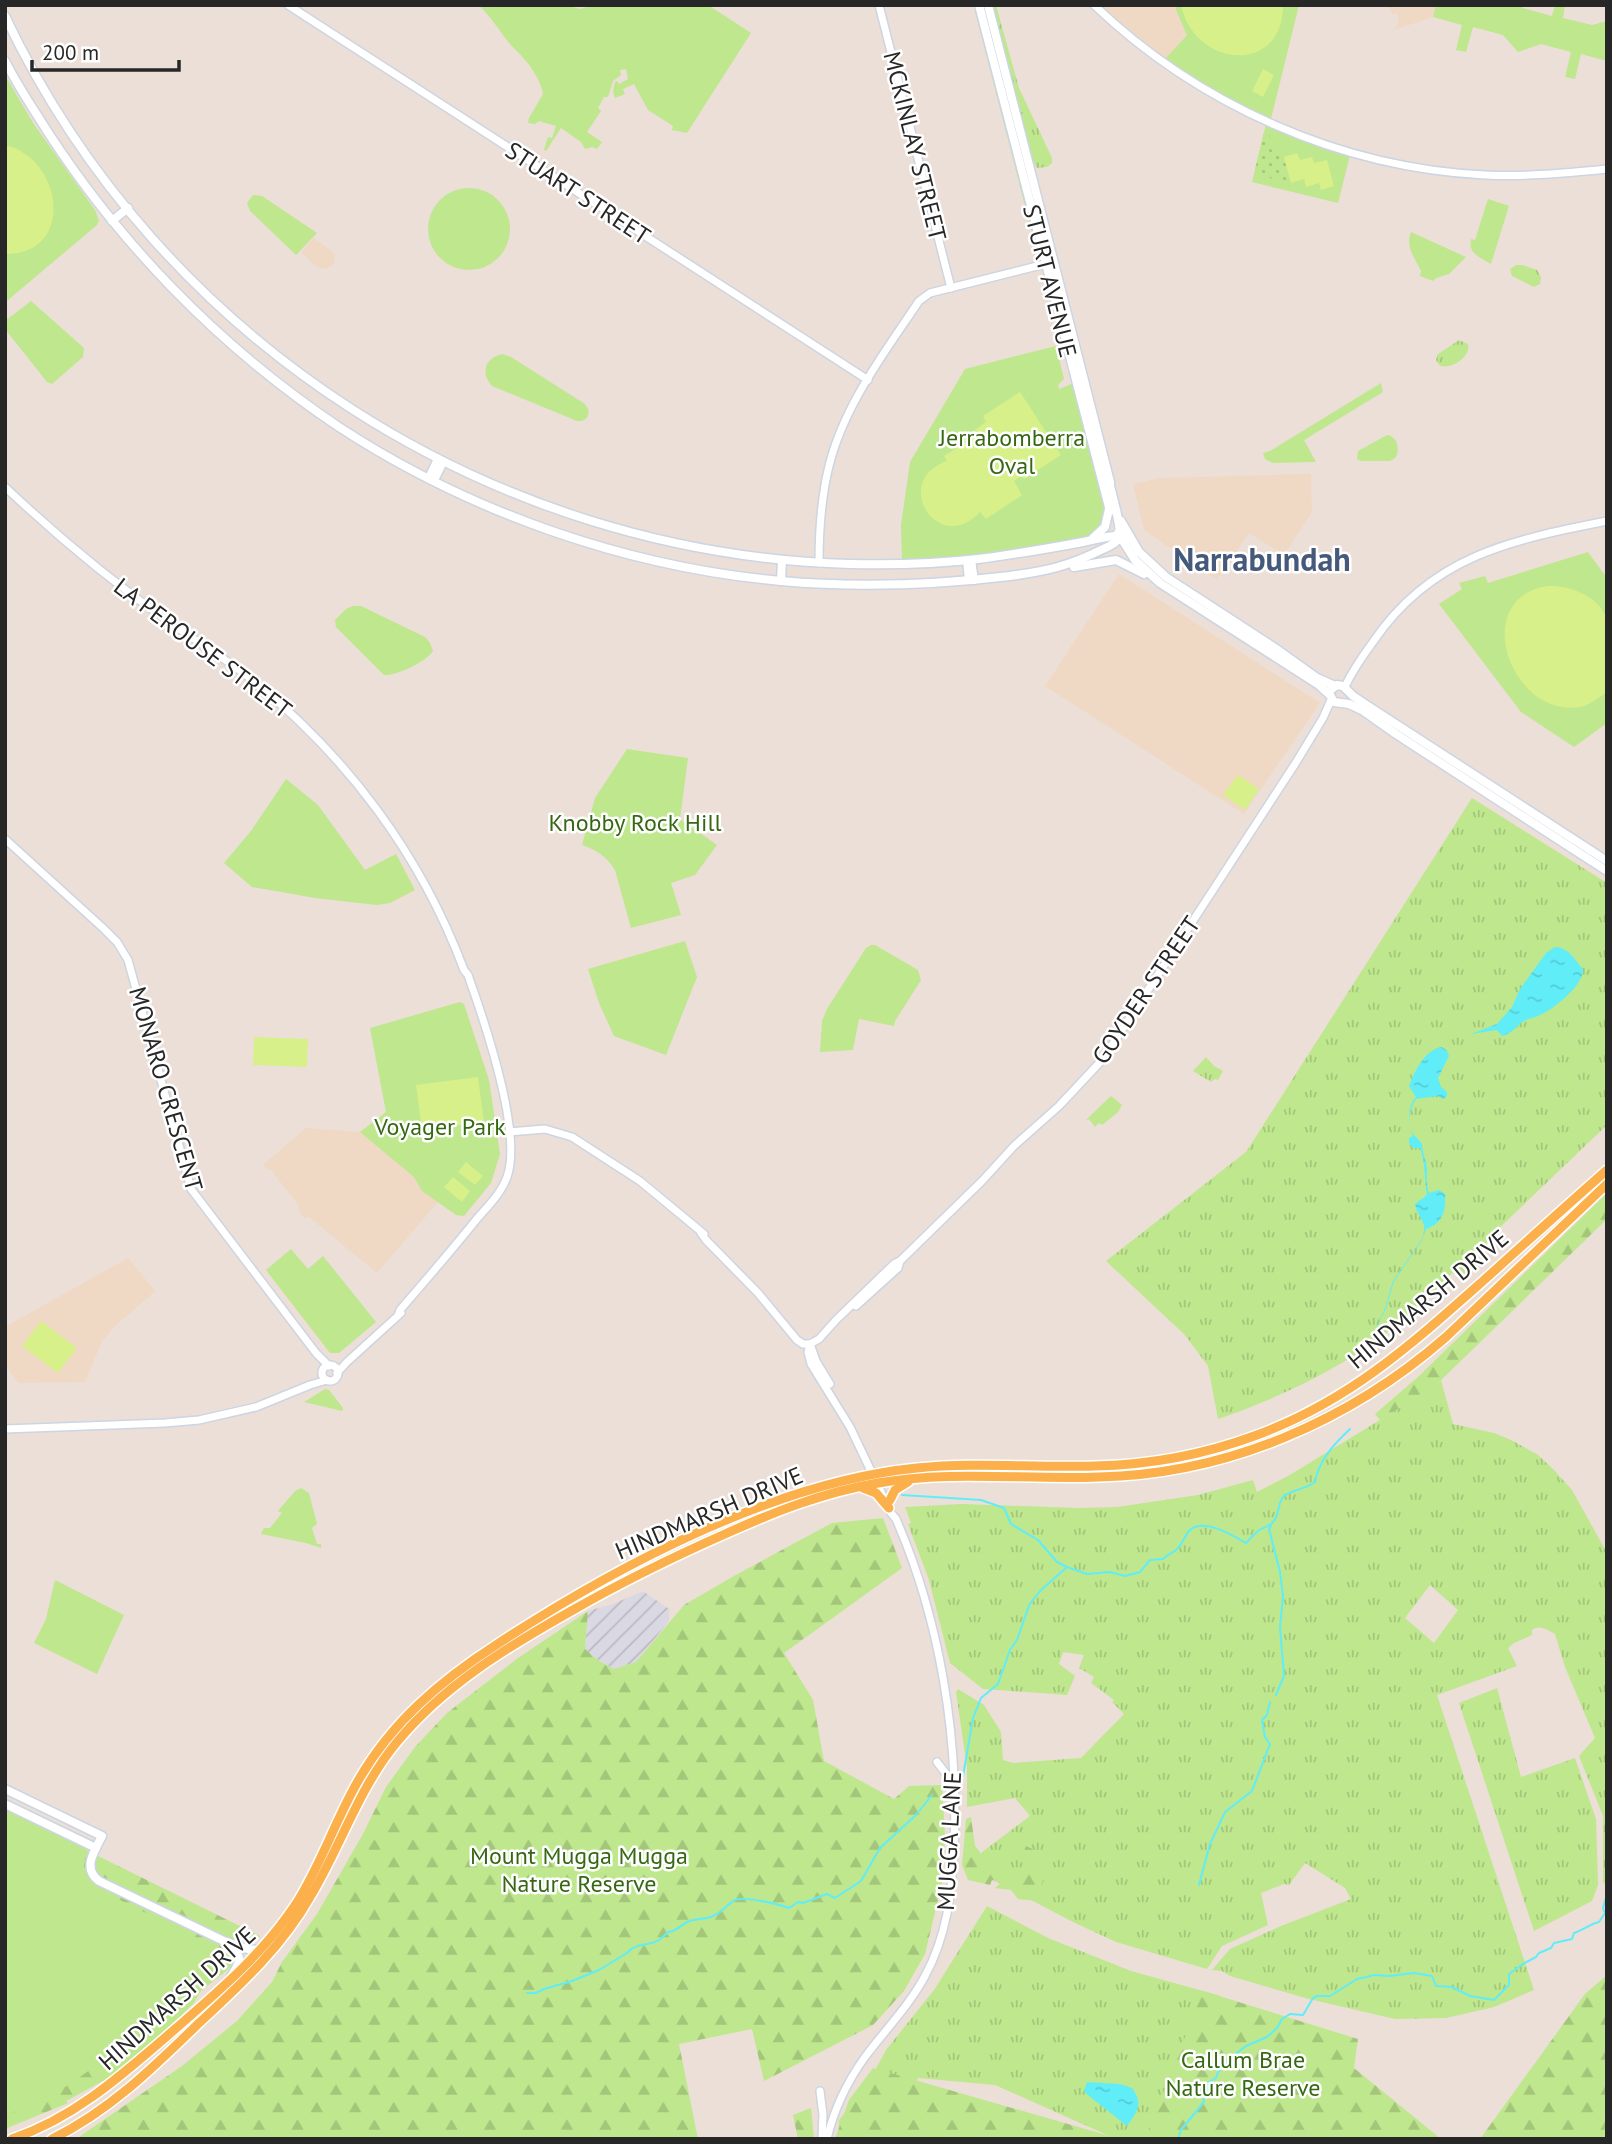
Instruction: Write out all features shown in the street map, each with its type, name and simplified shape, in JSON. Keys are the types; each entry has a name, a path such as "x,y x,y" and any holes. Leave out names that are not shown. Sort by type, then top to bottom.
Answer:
{"main road":[{"name":"STURT AVENUE","path":"979,5 1119,516 1132,546"},
{"name":"STURT AVENUE","path":"988,5 1109,509 1120,536 1132,546"},
{"path":"5,16 66,125 127,207 179,267 227,314 291,367 374,424 440,461 543,506 592,522 695,547 780,559 818,563 914,564 969,560 1120,536 1158,571 1209,610 1319,685 1335,700 1362,710 1607,861"},
{"path":"5,61 54,143 111,220 165,281 229,343 283,387 341,428 432,479 493,508 604,547 680,566 778,581 917,585 1046,571 1116,560 1275,648 1317,678 1342,687 1427,749 1607,871"},
{"path":"111,220 127,207"},
{"path":"165,281 179,267"},
{"path":"432,479 440,461"},
{"path":"1046,571 1087,557 1114,543 1120,536 1121,527 1108,477"},
{"path":"1082,542 1104,529 1109,509"},
{"path":"1082,542 1088,549 1087,557"},
{"path":"1132,546 1142,568 1159,582"},
{"path":"778,581 780,559"},
{"path":"969,560 972,580"},
{"path":"1335,700 1342,687"},
{"path":"1335,700 1347,700 1342,687"},
{"name":"HINDMARSH DRIVE","path":"52,2139 104,2108 128,2089 260,1965 289,1930 311,1897 359,1797 401,1738 445,1693 548,1625 659,1564 785,1508 913,1468 968,1465 1126,1465 1197,1453 1281,1425 1339,1396 1398,1356 1606,1172"},
{"name":"HINDMARSH DRIVE","path":"12,2139 75,2110 109,2086 225,1985 263,1948 304,1891 351,1795 374,1757 409,1713 448,1677 567,1601 674,1545 743,1514 837,1482 972,1475 1098,1478 1136,1475 1167,1471 1261,1447 1348,1407 1419,1360 1607,1184"},
{"path":"856,1488 872,1490 890,1504 895,1490 916,1478"},
{"path":"5,1789 102,1836 90,1864 95,1877 226,1942 251,1950 263,1948"},
{"path":"5,1804 96,1848"},
{"path":"225,1985 240,1959 237,1952 226,1942"}],"street":[{"name":"STUART STREET","path":"288,5 868,380"},
{"name":"MCKINLAY STREET","path":"878,5 951,288"},
{"path":"1094,5 1153,55 1200,87 1272,124 1327,145 1376,159 1473,174 1530,175 1607,169"},
{"path":"818,563 819,533 830,464 846,419 919,301 926,295 1050,262"},
{"name":"LA PEROUSE STREET","path":"5,487 51,530 116,582 252,680 326,747 375,806 412,860 468,975 502,1087 511,1158 504,1184 403,1313 347,1362 329,1369 310,1385"},
{"path":"1342,687 1385,623 1421,587 1442,573 1463,561 1510,544 1607,520"},
{"name":"GOYDER STREET","path":"811,1347 855,1303 898,1268 900,1261 994,1166 1059,1106 1103,1059 1335,700"},
{"name":"MONARO CRESCENT","path":"5,839 103,928 128,960 194,1196 329,1369 323,1377 327,1380"},
{"path":"509,1132 545,1129 563,1133 640,1181 701,1233 758,1293 792,1335 811,1347"},
{"name":"MUGGA LANE","path":"811,1347 878,1478 911,1559 930,1621 944,1685 953,1755 956,1812 952,1884 940,1943 918,1988 850,2080 825,2139"},
{"name":"LA PEROUSE STREET","path":"5,1429 199,1420 251,1409 310,1385 334,1380 329,1369"},
{"path":"937,1762 954,1784"},
{"path":"820,2091 825,2139"}],"shaded area":[{"path":"1100,5 1176,5 1187,34 1165,59"},
{"path":"1385,5 1436,5 1433,17 1394,30 1398,23 1398,14 1392,14"},
{"path":"314,238 335,254 334,263 325,269 317,267 301,252"},
{"path":"1311,474 1312,512 1284,555 1249,533 1217,580 1144,530 1133,484 1160,478"},
{"path":"1119,574 1320,703 1244,814 1045,686"},
{"path":"306,1128 360,1132 414,1177 422,1191 438,1202 377,1273 309,1217 304,1218 299,1206 271,1170 263,1165"},
{"path":"128,1258 155,1291 113,1328 101,1343 85,1382 19,1383 5,1365 5,1327"},
{"path":"643,1591 669,1609 669,1621 636,1662 614,1669 585,1649 588,1611"}],"green space":[{"path":"478,5 564,5 581,9 591,5 708,5 751,33 687,133 672,130 673,126 648,110 634,84 623,89 625,94 615,98 615,82 619,84 628,79 626,69 620,70 621,75 613,81 608,97 604,97 598,108 601,111 587,132 602,142 597,149 585,149 581,142 561,128 546,151 544,150 548,137 552,138 556,126 539,121 535,124 528,123 543,94 538,79"},
{"path":"991,5 996,5 1019,88 1052,158 1052,163 1047,167 1037,168 1030,155"},
{"path":"1176,5 1299,5 1271,119 1211,89 1165,59 1187,35"},
{"path":"1181,5 1283,5 1279,28 1269,44 1254,53 1237,55 1219,51 1202,42 1189,26"},
{"path":"1436,5 1520,5 1552,16 1555,5 1565,5 1563,18 1592,25 1607,21 1607,61 1581,54 1575,79 1565,77 1571,52 1541,44 1518,52 1503,35 1473,27 1466,52 1456,50 1462,25 1433,17"},
{"path":"975,11 1037,242 1037,253"},
{"path":"1263,69 1274,75 1263,97 1252,91"},
{"path":"5,75 33,123 95,210 99,221 8,300 5,297"},
{"path":"1266,124 1350,155 1338,203 1252,182"},
{"path":"1264,132 1270,135 1265,147 1284,155 1291,183 1254,174"},
{"path":"5,145 25,153 39,168 49,185 53,205 51,223 43,239 28,250 5,254"},
{"path":"1297,153 1300,160 1312,157 1314,163 1327,160 1334,186 1321,190 1319,183 1306,187 1304,179 1291,183 1284,157"},
{"path":"469,188 485,191 498,200 507,213 510,229 507,245 498,258 485,267 469,270 453,267 440,258 431,245 428,229 431,213 440,200 453,191"},
{"path":"253,195 262,196 317,233 296,255 250,211 247,203"},
{"path":"1488,199 1509,206 1491,264 1476,255 1471,248 1471,239 1475,240"},
{"path":"1411,232 1466,257 1449,274 1433,281 1420,276 1421,271 1410,248"},
{"path":"1516,265 1537,270 1541,277 1540,284 1534,287 1512,276 1510,269"},
{"path":"31,301 84,348 83,357 52,384 47,382 5,329 5,321"},
{"path":"1459,340 1468,344 1467,353 1460,361 1450,366 1440,366 1436,360 1438,354"},
{"path":"1056,346 1064,379 1058,385 1059,389 1074,383 1101,489 1106,521 1091,536 1025,549 902,560 901,525 910,462 965,369"},
{"path":"502,354 585,404 589,411 587,418 577,421 492,386 486,376 486,367 488,362"},
{"path":"1381,383 1383,392 1304,440 1316,462 1273,463 1265,459 1263,453"},
{"name":"Jerrabomberra Oval","path":"1020,392 1061,455 1024,479 1021,476 1014,481 1022,495 986,519 980,512 964,524 949,526 936,521 926,511 921,498 922,484 930,471 947,461 944,456 968,441 972,432 986,422 983,416"},
{"path":"1387,435 1397,444 1395,458 1390,461 1357,459 1358,451"},
{"path":"1588,552 1607,578 1607,723 1574,747 1521,712 1439,604 1462,589 1459,583 1485,576 1488,583"},
{"path":"1548,586 1564,587 1581,593 1595,602 1605,615 1607,692 1584,706 1559,707 1537,697 1520,679 1509,657 1505,634 1509,612 1523,595"},
{"path":"353,606 361,606 425,637 433,651 410,668 384,675 336,627 335,620"},
{"name":"Knobby Rock Hill","path":"627,749 688,758 680,819 717,845 695,875 671,883 681,915 631,928 615,870 601,854 582,845 595,798"},
{"path":"1238,775 1259,789 1245,810 1223,795"},
{"path":"286,779 318,805 365,870 396,854 415,890 390,903 377,905 315,898 252,887 224,863 251,831"},
{"path":"1472,798 1607,883 1607,1125 1494,1233 1463,1277 1452,1273 1402,1321 1337,1366 1291,1390 1218,1419 1208,1366 1185,1335 1106,1261 1246,1152"},
{"path":"685,941 697,977 666,1055 614,1036 588,969"},
{"path":"871,945 918,970 921,980 894,1026 859,1019 853,1050 820,1052 822,1021 827,1009 866,948"},
{"name":"Voyager Park","path":"460,1002 464,1004 489,1080 500,1154 491,1183 464,1216 456,1215 422,1191 414,1177 360,1132 386,1112 370,1028"},
{"path":"254,1037 308,1039 307,1067 253,1065"},
{"path":"1206,1057 1223,1071 1218,1080 1211,1082 1193,1071"},
{"path":"478,1077 484,1122 422,1130 416,1085"},
{"path":"1111,1096 1122,1105 1118,1112 1102,1125 1099,1123 1095,1127 1089,1119 1085,1121"},
{"path":"466,1162 483,1176 475,1185 458,1172"},
{"path":"453,1177 470,1191 462,1202 444,1187"},
{"path":"1607,1193 1607,1219 1434,1387 1380,1420 1375,1414 1419,1376"},
{"path":"291,1249 308,1269 323,1256 376,1322 339,1353 330,1353 266,1270"},
{"path":"41,1321 77,1348 58,1373 22,1346"},
{"path":"1441,1380 1453,1424 1494,1433 1511,1440 1538,1455 1554,1470 1572,1490 1607,1553 1607,1886 1603,1882 1603,1816 1579,1756 1595,1738 1565,1667 1555,1634 1544,1628 1535,1628 1532,1635 1508,1648 1517,1666 1437,1695 1534,1990 1494,2007 1446,2018 1395,2019 1309,1999 1212,1970 1230,1949 1351,1899 1345,1888 1305,1863 1289,1885 1284,1884 1261,1893 1268,1925 1222,1946 1207,1969 1116,1942 965,1865 1030,1816 1015,1798 967,1807 967,1768 956,1692 958,1689 984,1705 1001,1732 1003,1760 1013,1763 1081,1758 1124,1714 1112,1702 1114,1700 1091,1683 1094,1677 1079,1668 1084,1655 1063,1652 1059,1664 1075,1676 1067,1695 983,1689 950,1663 929,1580 908,1524 911,1523 905,1507 962,1504 1117,1507 1198,1495 1253,1480 1257,1492 1434,1387","holes":["1430,1585 1458,1610 1434,1643 1405,1618"]},
{"path":"325,1389 329,1390 343,1408 342,1411 304,1402"},
{"path":"301,1488 309,1493 317,1524 312,1528 321,1548 261,1534 264,1528 270,1528 282,1513 278,1511 295,1491"},
{"name":"Mount Mugga Mugga Nature Reserve","path":"883,1518 902,1568 784,1653 813,1700 824,1761 894,1799 909,1786 942,1785 945,1836 943,1879 925,1954 904,1991 873,2025 764,2081 752,2029 679,2044 698,2139 76,2139 182,2066 237,2021 272,1982 282,1962 317,1914 363,1834 386,1787 415,1747 447,1713 518,1658 588,1611 585,1649 614,1669 636,1662 684,1605 832,1523"},
{"path":"55,1580 124,1615 97,1674 34,1643 46,1619"},
{"path":"1497,1688 1521,1777 1575,1758 1596,1819 1598,1885 1592,1901 1534,1931 1459,1703"},
{"path":"5,1809 87,1849 83,1872 92,1886 228,1954 164,2016 69,2085 5,2116"},
{"path":"5,1810 260,1936 236,1963 201,1991 193,2004 158,2038 112,2076 66,2101 68,2103 5,2129"},
{"path":"971,1817 979,1857 1009,1876 1025,1866 1020,1860 1026,1846 1047,1856 1033,1865 1045,1873 1037,1901 1018,1899 1011,1890 995,1888 1001,1883 992,1880 990,1885 968,1880 962,1865 966,1819"},
{"path":"987,1906 1048,1938 1131,1971 1221,1996 1158,2139 1116,2139 995,2085 918,2078 888,2139 838,2139 839,2120 866,2087 886,2050 934,1990"},
{"path":"1607,1975 1607,2139 1480,2139 1585,1994"},
{"name":"Callum Brae Nature Reserve","path":"1203,1991 1358,2039 1354,2068 1441,2139 1145,2139"},
{"name":"Callum Brae Nature Reserve","path":"873,2068 1120,2139 835,2139 849,2100"},
{"path":"811,2108 814,2139 798,2139 793,2115"}],"water":[{"path":"1555,947 1567,952 1583,969 1574,989 1546,1012 1524,1021 1502,1036 1497,1030 1471,1034 1497,1024 1512,1007 1520,989 1546,953"},
{"path":"1442,1047 1449,1056 1438,1078 1447,1096 1443,1099 1438,1096 1416,1099 1410,1123 1410,1110 1416,1097 1409,1086 1411,1080 1425,1057"},
{"path":"1411,1128 1422,1144 1429,1193 1439,1190 1445,1194 1445,1206 1440,1220 1426,1229 1422,1240 1394,1281 1386,1308 1372,1338 1393,1281 1424,1233 1424,1224 1415,1204 1427,1195 1424,1165 1420,1148 1413,1148 1409,1143 1409,1138 1413,1136"},
{"path":"1087,2082 1120,2084 1132,2088 1138,2103 1127,2126 1084,2092"}],"waterway":[{"path":"902,1495 981,1500 1004,1508 1011,1524 1038,1540 1057,1562 1087,1574 1110,1572 1125,1576 1140,1572 1150,1560 1163,1559 1180,1546 1189,1531 1195,1527 1218,1529 1246,1543 1258,1531 1273,1522 1284,1496 1315,1482 1324,1460 1350,1429"},
{"path":"1271,1526 1269,1529 1283,1596 1280,1627 1284,1676 1276,1695"},
{"path":"959,1777 963,1776 973,1718 981,1698 998,1684 1029,1605 1040,1591 1066,1568"},
{"path":"1199,1885 1210,1844 1225,1812 1252,1791 1270,1744 1265,1737 1262,1720 1267,1715 1270,1702"},
{"path":"527,1993 536,1993 599,1970 634,1947 655,1942 687,1922 716,1915 735,1900 753,1900 789,1908 798,1902 803,1903 827,1894 835,1898 861,1881 880,1848 916,1815 932,1795"},
{"path":"1178,2139 1181,2130 1203,2103 1209,2082 1216,2078 1218,2072 1234,2055 1246,2046 1267,2037 1282,2019 1290,2014 1303,2015 1313,1998 1330,1996 1357,1979 1414,1973 1432,1976 1436,1986 1452,1987 1470,1996 1494,2000 1509,1985 1509,1974 1551,1948 1554,1943 1572,1939 1574,1933 1599,1922 1605,1913 1603,1908 1607,1894"}],"district":[{"name":"Narrabundah","path":"1262,559"}]}
